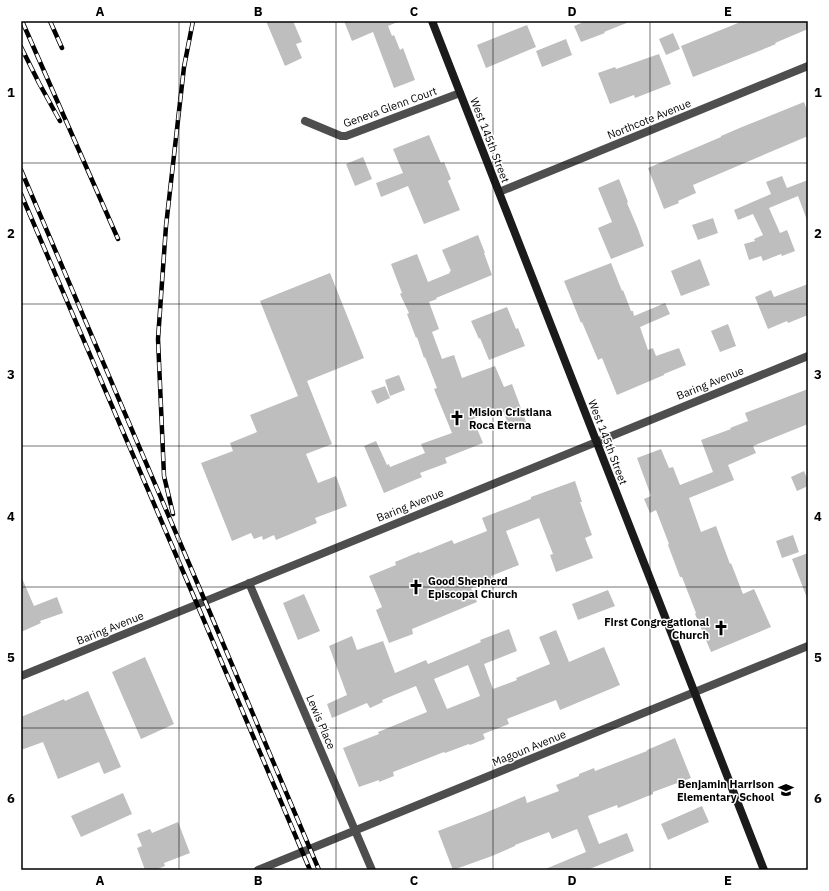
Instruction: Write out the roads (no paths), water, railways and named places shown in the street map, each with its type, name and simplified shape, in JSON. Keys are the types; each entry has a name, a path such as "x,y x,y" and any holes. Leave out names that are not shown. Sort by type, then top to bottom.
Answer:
{"street":[{"name":"West 145th Street","path":"432,21 764,870"},
{"name":"Northcote Avenue","path":"499,192 808,66"},
{"name":"Geneva Glenn Court","path":"305,121 341,136 346,136 460,92"},
{"name":"Baring Avenue","path":"21,676 808,356"},
{"name":"Lewis Place","path":"249,583 372,870"},
{"name":"Magoun Avenue","path":"258,870 808,646"}],"railway":[{"path":"22,21 118,239"},
{"path":"50,21 62,48"},
{"path":"173,514 164,476 158,339 166,226 184,67 193,21"},
{"path":"21,47 60,121"},
{"path":"21,170 319,870"},
{"path":"21,194 310,870"}],"place":[{"name":"Mision Cristiana Roca Eterna","path":"457,418"},
{"name":"Good Shepherd Episcopal Church","path":"416,587"},
{"name":"First Congregational Church","path":"721,628"},
{"name":"Benjamin Harrison Elementary School","path":"786,790"}]}
